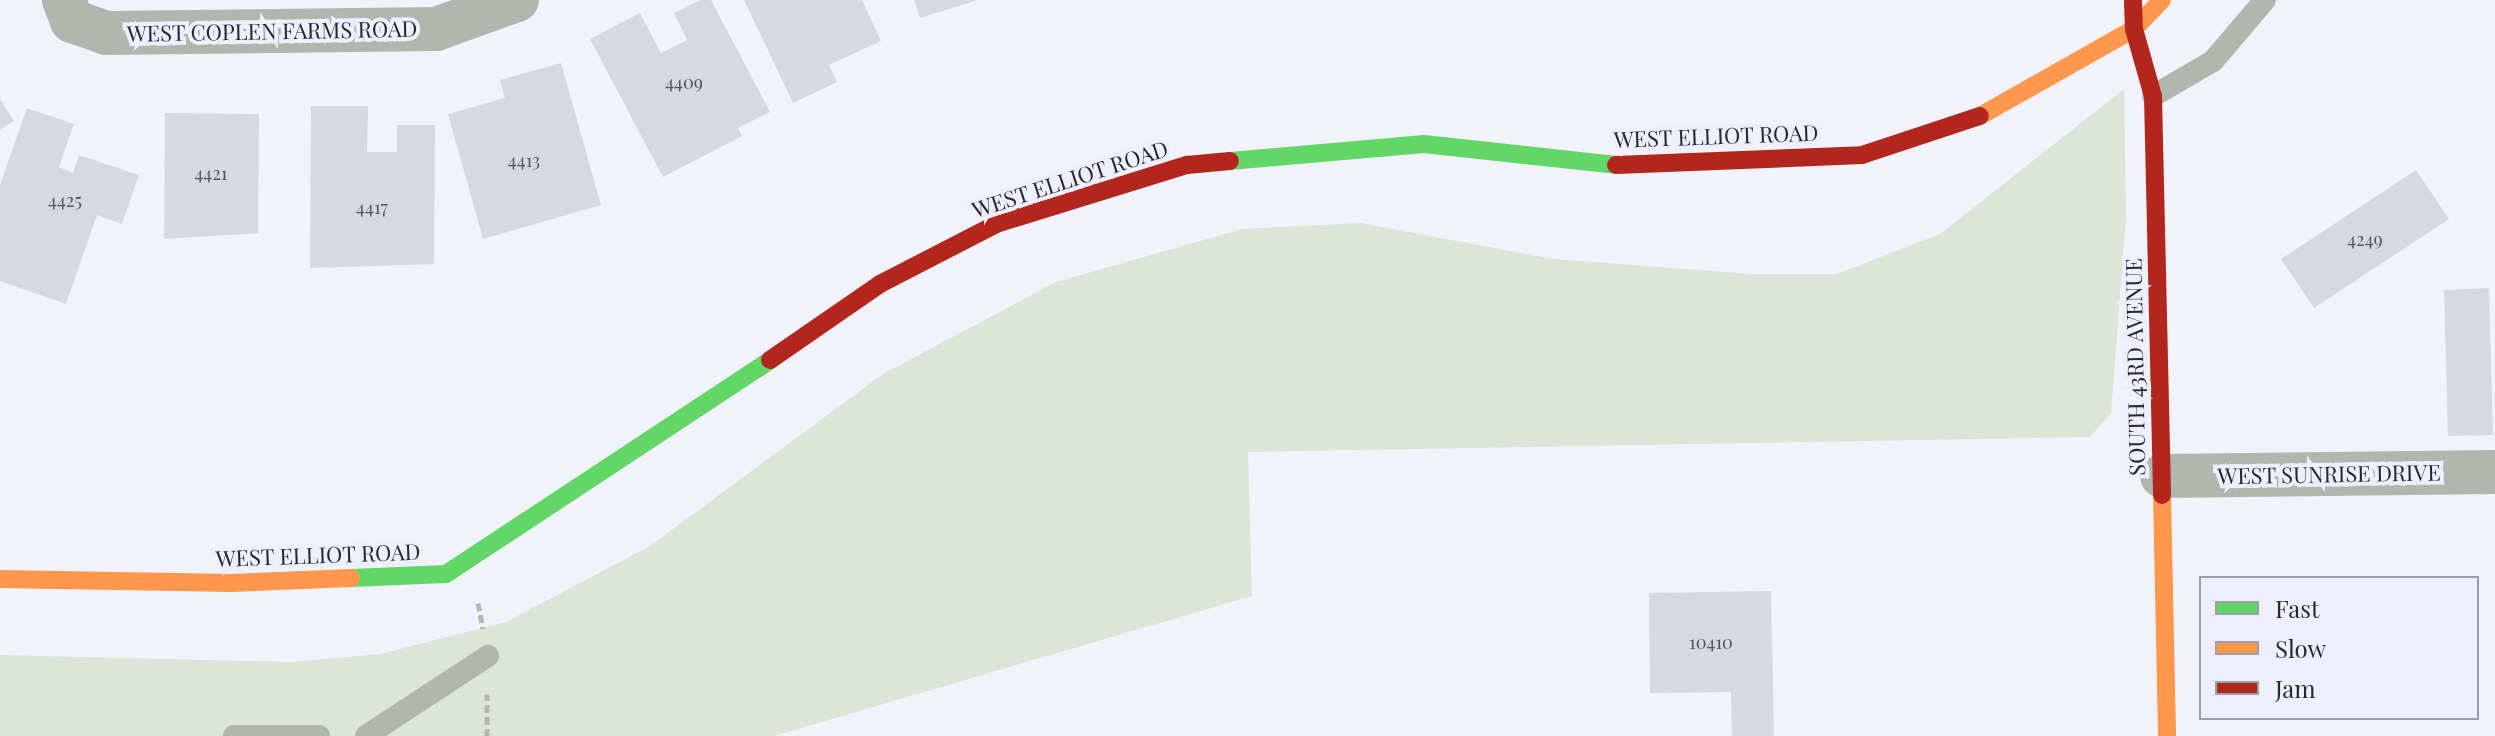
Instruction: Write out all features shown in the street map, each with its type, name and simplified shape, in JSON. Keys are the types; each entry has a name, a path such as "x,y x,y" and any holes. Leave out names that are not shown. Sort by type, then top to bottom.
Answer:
{"street":[{"name":"WEST COPLEN FARMS ROAD","path":"68,11 106,33 436,29 517,0"},
{"name":"SOUTH 43RD AVENUE","path":"2133,0 2134,29 2153,96 2167,736"},
{"name":"WEST ELLIOT ROAD","path":"0,579 232,583 446,574 635,454 880,284 996,224 1187,165 1424,144 1630,167 1862,155 1992,112 2134,29 2162,0"},
{"name":"WEST SUNRISE DRIVE","path":"2162,476 2495,472"}],"lane":[{"path":"2153,96 2213,61 2265,0"},
{"path":"366,736 488,656"},
{"path":"234,736 319,736"}],"shaded area":[{"path":"2124,89 2126,217 2111,413 2090,437 1248,452 1252,596 774,736 0,736 0,655 291,662 380,654 506,622 650,546 883,374 1056,282 1242,229 1361,223 1553,259 1751,274 1837,274 1940,234"}],"building":[{"path":"700,0 711,0 770,112 738,128 742,136 663,177 590,39 640,13 661,53 687,40 674,13"},
{"path":"744,0 862,0 881,41 829,65 837,82 793,103"},
{"path":"914,0 975,0 975,1 920,18"},
{"path":"561,63 601,205 483,239 448,114 505,98 500,80"},
{"path":"0,99 14,121 0,130"},
{"path":"311,106 368,106 367,152 397,152 397,125 435,125 434,264 310,268"},
{"path":"27,108 74,124 59,167 73,173 79,155 139,175 122,224 97,215 66,304 0,281 0,185"},
{"path":"165,113 259,114 258,233 164,239"},
{"path":"2416,170 2449,219 2314,308 2281,259"},
{"path":"2489,288 2493,435 2448,436 2444,290"},
{"path":"1771,591 1774,736 1732,736 1731,692 1650,693 1649,593"}],"traffic: fast":[{"path":"1230,161 1424,144 1616,165"},
{"path":"351,578 446,574 770,360"}],"traffic: slow":[{"path":"1980,116 2134,29 2162,0"},
{"path":"2162,495 2167,736"},
{"path":"0,579 232,583 351,578"}],"traffic: jam":[{"path":"2133,2 2134,29 2153,96 2162,495"},
{"path":"1616,165 1862,155 1980,116"},
{"path":"770,360 880,284 996,224 1187,165 1230,161"}]}
